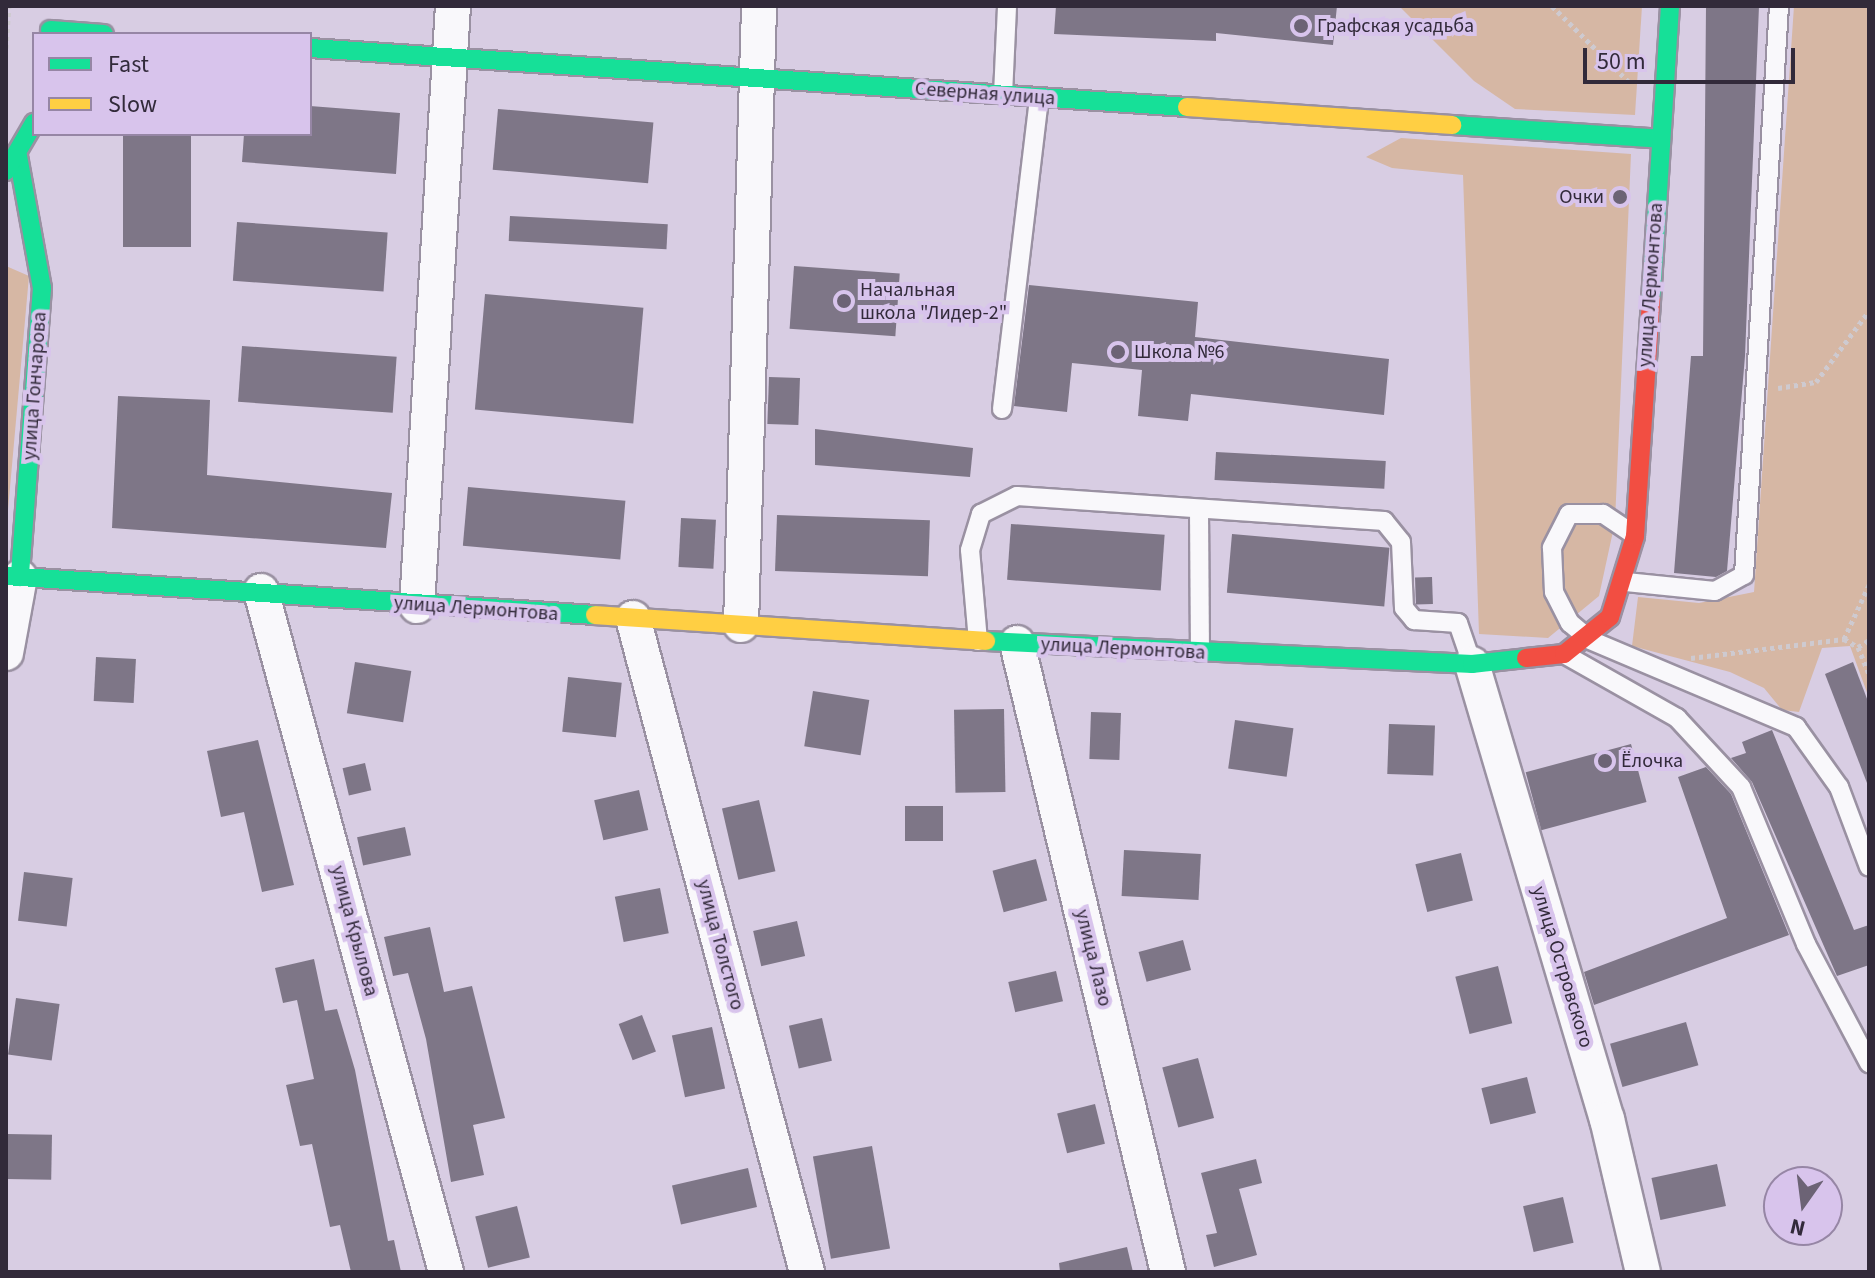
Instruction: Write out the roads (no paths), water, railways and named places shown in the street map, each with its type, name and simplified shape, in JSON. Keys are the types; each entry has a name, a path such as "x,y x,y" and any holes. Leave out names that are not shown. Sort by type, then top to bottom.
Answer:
{"main road":[{"path":"50,32 52,6"},
{"name":"улица Лермонтова","path":"13,577 261,591 417,606 1017,643 1472,664 1564,654 1590,640 1626,582 1635,536 1670,6"},
{"name":"Северная улица","path":"312,48 1661,139"},
{"path":"6,171 18,156 32,127"},
{"name":"улица Гончарова","path":"13,577 42,288 18,156"}],"street":[{"path":"417,606 453,6"},
{"path":"741,625 759,6"},
{"name":"улица Гончарова","path":"6,653 13,577"},
{"name":"улица Крылова","path":"261,591 446,1272"},
{"name":"улица Толстого","path":"633,618 807,1272"},
{"name":"улица Лазо","path":"1017,643 1168,1272"},
{"name":"улица Островского","path":"1472,664 1607,1119 1643,1272"}],"lane":[{"path":"1003,95 1007,6"},
{"path":"1626,582 1715,591 1740,582 1757,391 1779,6"},
{"path":"1002,409 1039,98"},
{"path":"978,641 970,550 981,514 994,502 1017,496 1199,511 1384,521 1401,542 1404,608 1414,620 1458,623 1472,664"},
{"path":"1199,511 1200,652"},
{"path":"1635,536 1585,511 1569,514 1552,548 1554,592 1590,640 1654,663 1796,727 1839,787 1869,867"},
{"path":"1564,654 1677,718 1741,787 1806,944 1869,1063"}],"place":[{"name":"Графская усадьба","path":"1301,26"},
{"name":"Очки","path":"1620,197"},
{"name":"Начальная школа \"Лидер-2\"","path":"844,301"},
{"name":"Школа №6","path":"1118,352"},
{"name":"Ёлочка","path":"1605,761"}]}
